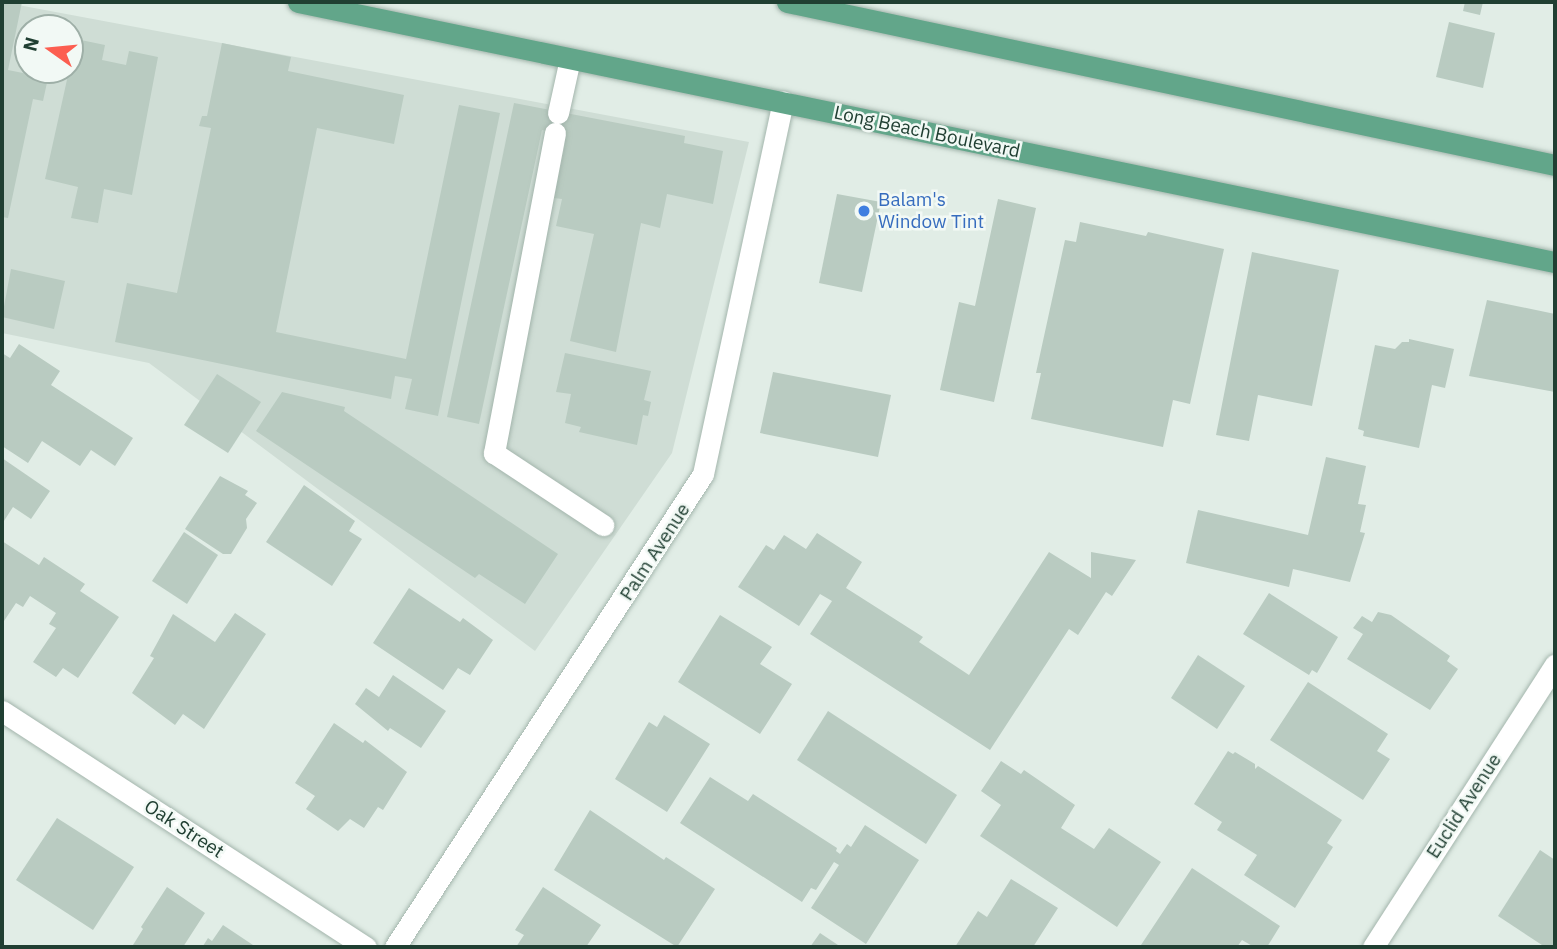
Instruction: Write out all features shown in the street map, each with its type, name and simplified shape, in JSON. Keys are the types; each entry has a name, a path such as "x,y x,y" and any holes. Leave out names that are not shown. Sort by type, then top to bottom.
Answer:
{"main road":[{"name":"Long Beach Boulevard","path":"298,2 1555,262"},
{"path":"794,2 1555,165"}],"street":[{"path":"570,58 494,453 603,525"},
{"name":"Palm Avenue","path":"396,947 703,474 783,102"},
{"name":"Euclid Avenue","path":"1373,947 1555,665"},
{"name":"Oak Street","path":"2,711 366,947"}],"shaded area":[{"path":"2,2 66,14 14,14 14,84 84,84 84,17 749,142 672,453 535,651 149,363 2,333"}],"building":[{"path":"2,2 22,2 20,14 14,14 14,41 8,70 14,71 14,84 47,84 43,101 33,99 8,218 2,217"},
{"path":"1465,2 1483,2 1480,15 1463,11"},
{"path":"1449,22 1495,33 1483,88 1436,77"},
{"path":"84,41 105,45 102,60 126,65 129,51 158,57 132,195 104,189 98,223 71,218 78,187 45,179 66,84 84,84"},
{"path":"222,43 291,57 288,71 404,95 394,144 317,128 276,332 406,359 459,105 500,113 438,416 405,409 412,379 395,376 391,399 115,342 127,283 177,293 211,128 199,126 202,116 207,116"},
{"path":"514,103 685,136 684,143 723,151 713,204 667,194 660,228 641,223 616,352 570,341 594,234 556,226 562,199 554,198 565,144 559,142 560,134 542,130 479,424 447,417"},
{"path":"837,194 881,202 862,292 819,283"},
{"path":"998,199 1036,208 994,402 940,390 959,302 975,306"},
{"path":"1080,222 1146,236 1148,232 1224,249 1190,404 1173,400 1163,447 1031,419 1041,373 1036,373 1065,240 1076,242"},
{"path":"1252,252 1339,270 1312,406 1258,395 1249,441 1216,435"},
{"path":"11,269 65,281 54,329 2,317"},
{"path":"1487,300 1555,314 1555,392 1469,376"},
{"path":"1409,339 1454,349 1445,388 1432,385 1419,448 1363,436 1364,431 1358,429 1375,345 1395,349 1402,342 1409,342"},
{"path":"19,344 60,371 51,385 133,438 115,466 91,450 80,466 42,441 28,463 2,446 2,353 10,358"},
{"path":"565,353 651,371 644,400 651,402 648,416 643,415 637,445 579,432 581,427 565,423 571,394 556,392"},
{"path":"773,372 891,395 878,457 760,433"},
{"path":"217,374 261,402 228,453 184,425"},
{"path":"282,392 345,407 344,411 558,554 525,604 479,574 475,578 256,431"},
{"path":"1326,457 1366,466 1358,504 1366,505 1360,532 1365,533 1350,582 1293,569 1289,587 1186,563 1198,510 1308,535"},
{"path":"2,458 50,491 31,519 13,507 2,524"},
{"path":"220,476 248,491 245,495 257,503 246,519 247,528 231,554 223,554 185,529"},
{"path":"304,485 355,521 349,531 362,539 332,586 266,542"},
{"path":"184,532 218,555 187,604 152,581"},
{"path":"817,533 862,562 846,588 923,637 919,642 969,675 1049,552 1091,578 1091,552 1136,560 1112,596 1106,592 1078,635 1069,629 990,750 810,634 832,601 820,594 799,626 738,587 766,545 774,550 784,535 806,549"},
{"path":"2,541 39,565 44,557 85,584 80,591 119,617 78,678 63,668 56,677 33,662 56,628 49,624 56,613 30,596 23,607 16,603 2,624"},
{"path":"409,588 460,622 463,618 493,640 470,675 458,668 443,690 373,643"},
{"path":"1269,593 1338,637 1317,673 1312,670 1309,675 1243,634"},
{"path":"1378,612 1391,615 1450,656 1447,661 1458,669 1430,710 1347,659 1363,634 1353,628 1362,616 1372,622"},
{"path":"235,613 266,634 204,729 183,714 175,725 132,693 154,658 150,656 173,614 215,642"},
{"path":"720,615 772,647 760,664 792,684 760,734 678,682"},
{"path":"1198,655 1245,686 1217,729 1171,698"},
{"path":"393,675 446,711 421,748 390,728 388,731 355,704 366,688 379,697"},
{"path":"1308,682 1388,734 1377,751 1390,759 1363,800 1270,740"},
{"path":"828,711 957,795 926,844 797,760"},
{"path":"664,715 710,744 667,812 615,779 649,722 657,727"},
{"path":"334,723 363,743 365,740 407,772 383,810 378,807 364,828 350,819 338,831 306,809 315,796 295,783"},
{"path":"1228,751 1233,754 1235,752 1255,764 1255,769 1258,766 1342,820 1327,843 1333,847 1295,908 1244,875 1257,855 1217,830 1222,822 1194,804"},
{"path":"1001,761 1021,774 1024,770 1075,805 1061,828 1094,849 1109,828 1161,862 1117,927 980,836 1001,805 981,791"},
{"path":"710,777 748,801 753,794 837,848 836,851 840,854 847,844 851,847 865,825 919,860 866,944 811,908 839,865 834,862 816,890 811,888 802,902 680,823"},
{"path":"590,810 664,860 666,857 715,889 677,947 554,870"},
{"path":"57,818 134,867 93,930 16,880"},
{"path":"1540,850 1555,860 1555,947 1545,947 1498,916"},
{"path":"1192,868 1280,926 1267,947 1254,947 1242,940 1237,947 1141,945"},
{"path":"1011,879 1058,908 1033,947 955,947 978,911 987,917"},
{"path":"167,887 205,913 183,947 136,947 133,945 143,929 141,927"},
{"path":"543,887 601,925 586,947 516,947 524,935 515,930"},
{"path":"223,925 256,947 203,946 208,938 212,941"},
{"path":"820,933 841,947 810,947"}],"place":[{"name":"Balam's Window Tint","path":"864,211"}]}
